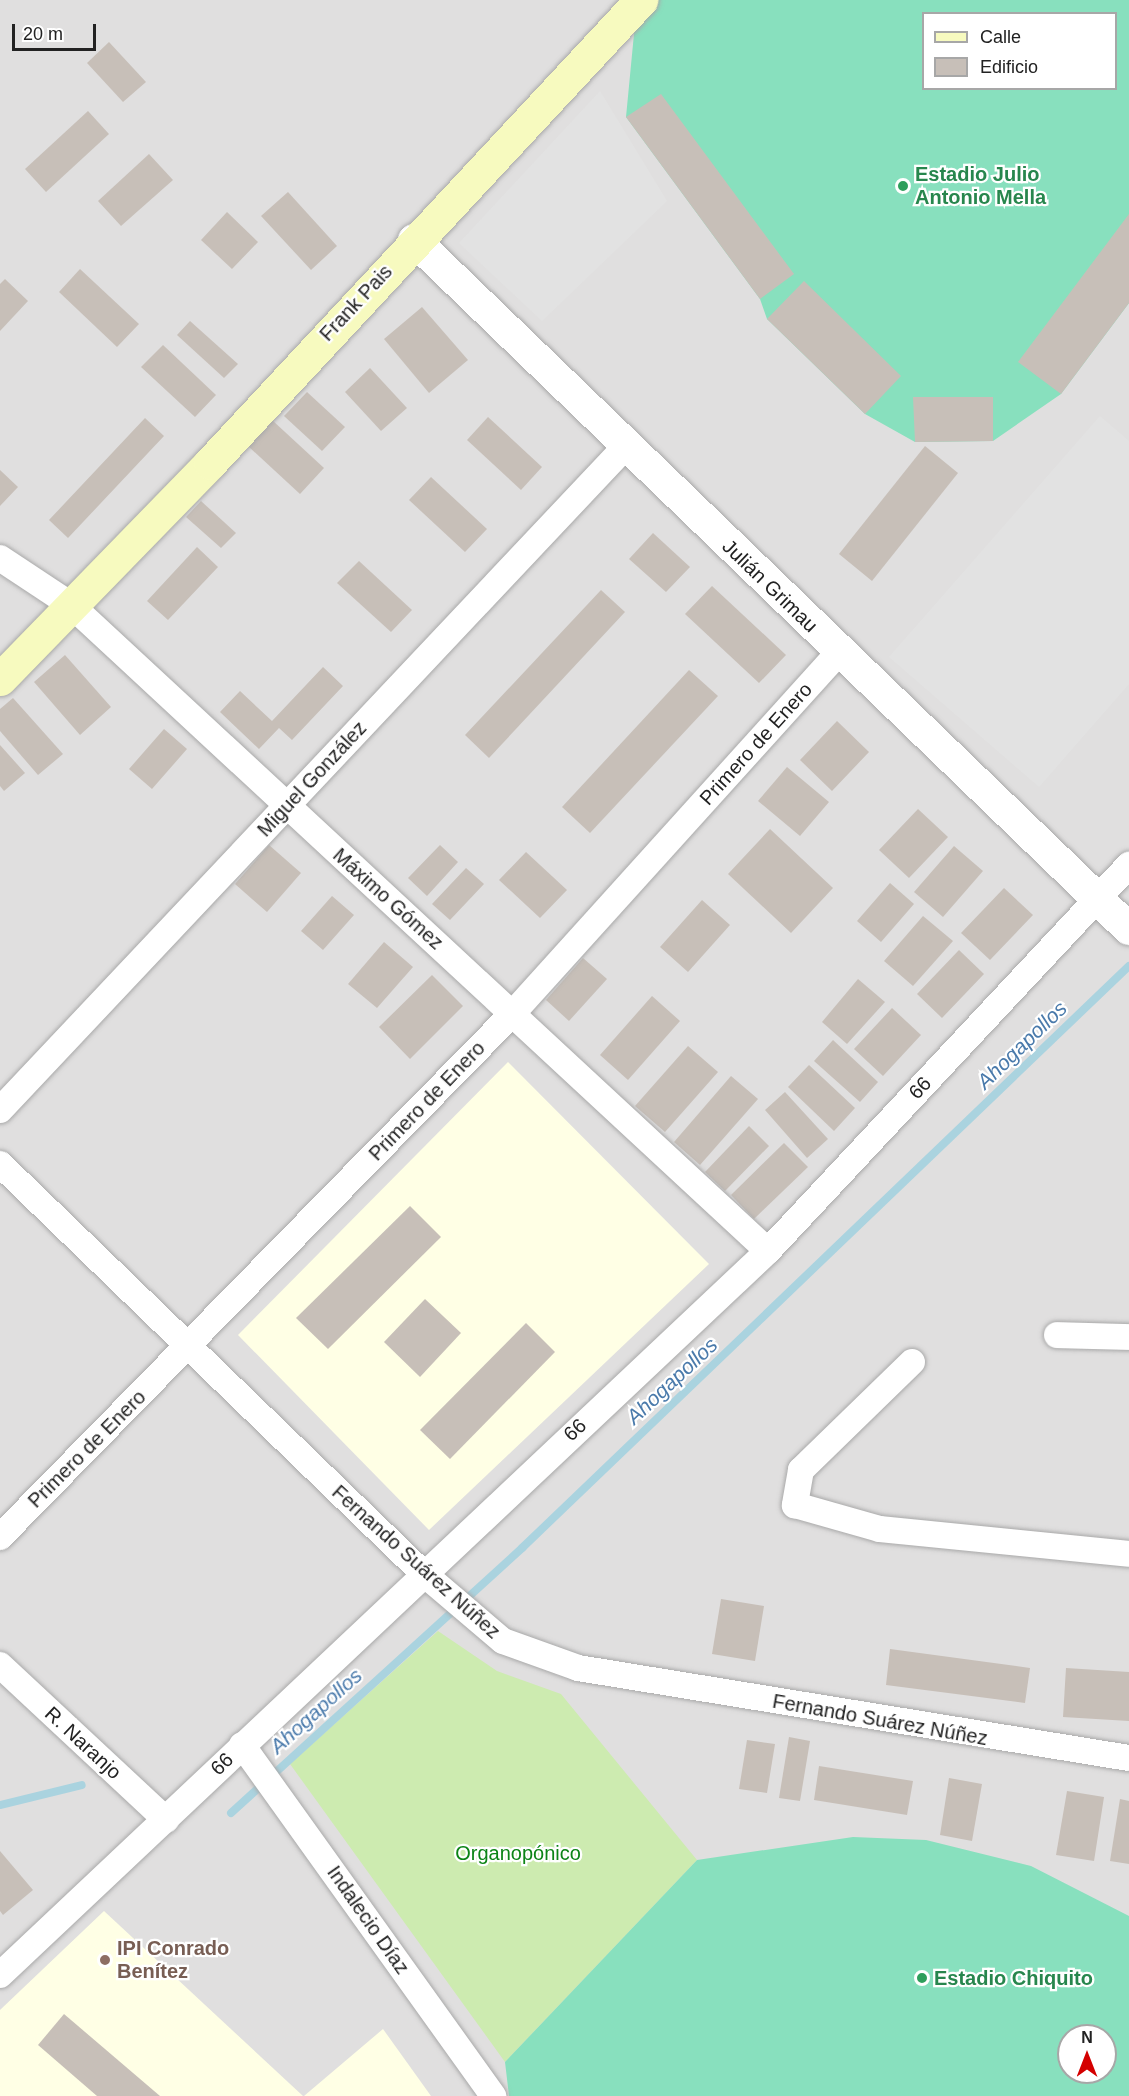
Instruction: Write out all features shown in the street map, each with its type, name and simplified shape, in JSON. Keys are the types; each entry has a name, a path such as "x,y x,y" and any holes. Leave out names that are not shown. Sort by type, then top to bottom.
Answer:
{"main road":[{"name":"Frank Pais","path":"0,679 641,0"}],"street":[{"name":"Julián Grimau","path":"414,240 625,447 1128,927"},
{"name":"Miguel González","path":"0,1110 625,447"},
{"name":"Máximo Gómez","path":"0,558 71,605 768,1251"},
{"name":"Primero de Enero","path":"0,1537 513,1013 839,652"},
{"name":"66","path":"0,1975 166,1820 423,1573 768,1251 1129,865"},
{"name":"Fernando Suárez Núñez","path":"0,1164 187,1348 423,1573 503,1641 578,1668 1129,1758"},
{"path":"1057,1335 1129,1337"},
{"path":"912,1362 801,1470 795,1505 880,1529 1129,1554"},
{"name":"R. Naranjo","path":"0,1665 166,1820"},
{"name":"Indalecio Díaz","path":"242,1745 493,2096"}],"shaded area":[{"path":"0,0 1129,0 1129,2096 0,2096"},
{"path":"600,91 667,201 542,321 459,243"},
{"path":"1100,416 1129,441 1129,684 1039,787 889,657"},
{"path":"508,1062 709,1264 429,1530 238,1335"},
{"name":"IPI Conrado Benítez","path":"104,1911 303,2096 0,2096 0,2010"},
{"path":"383,2029 431,2096 304,2096"}],"green space":[{"name":"Estadio Julio Antonio Mella","path":"648,0 1129,0 1129,303 1061,394 993,441 915,442 865,414 767,319 760,299 626,117 636,13"},
{"name":"Organopónico","path":"438,1631 497,1671 561,1694 697,1860 505,2062 290,1764"},
{"path":"853,1837 926,1840 1031,1866 1129,1916 1129,2096 509,2096 505,2062 697,1860"}],"building":[{"path":"109,42 146,82 123,102 87,63"},
{"path":"661,94 794,274 760,299 626,117"},
{"path":"88,111 109,134 46,192 25,169"},
{"path":"149,154 173,180 121,226 98,201"},
{"path":"288,192 337,246 311,270 261,216"},
{"path":"227,212 258,242 232,269 201,240"},
{"path":"1129,214 1129,303 1061,394 1018,362"},
{"path":"80,269 139,324 117,347 59,292"},
{"path":"5,279 28,301 0,331 0,284"},
{"path":"804,281 901,376 865,414 767,319"},
{"path":"422,307 468,360 429,393 384,339"},
{"path":"190,321 238,364 224,378 177,335"},
{"path":"163,345 216,395 195,417 141,367"},
{"path":"370,368 407,408 381,431 345,392"},
{"path":"307,392 345,427 322,451 284,416"},
{"path":"913,397 993,397 993,441 915,442"},
{"path":"488,417 542,467 521,490 467,440"},
{"path":"145,418 164,436 68,538 49,520"},
{"path":"272,420 324,468 300,494 248,446"},
{"path":"925,446 958,473 872,581 839,554"},
{"path":"0,470 18,487 0,506"},
{"path":"431,477 487,529 465,552 409,500"},
{"path":"201,501 236,533 221,548 186,517"},
{"path":"653,533 690,567 666,592 629,559"},
{"path":"197,547 218,567 168,620 147,601"},
{"path":"359,561 412,610 391,632 337,583"},
{"path":"712,586 786,655 759,683 685,614"},
{"path":"601,590 625,612 489,758 465,735"},
{"path":"65,655 111,707 80,735 34,682"},
{"path":"323,667 343,686 292,740 279,728 259,749 220,712 240,691 272,721"},
{"path":"689,670 718,696 590,833 562,807"},
{"path":"13,698 63,754 38,775 0,731 0,709"},
{"path":"837,721 869,752 832,791 800,760"},
{"path":"164,729 187,749 152,789 129,769"},
{"path":"0,745 25,773 4,791 0,786"},
{"path":"787,767 829,802 800,836 758,801"},
{"path":"918,809 948,837 909,878 879,850"},
{"path":"770,829 833,888 791,933 728,874"},
{"path":"269,845 301,873 267,912 235,884"},
{"path":"440,845 458,862 427,896 408,878"},
{"path":"954,846 983,871 943,917 914,892"},
{"path":"526,852 567,890 540,918 499,880"},
{"path":"466,868 484,884 450,920 432,904"},
{"path":"890,883 914,904 881,942 857,921"},
{"path":"1004,888 1033,915 990,960 961,933"},
{"path":"332,896 354,915 323,950 301,931"},
{"path":"702,900 730,925 688,972 660,947"},
{"path":"923,916 953,941 913,986 884,961"},
{"path":"384,942 413,967 377,1008 348,984"},
{"path":"959,950 984,974 942,1018 917,994"},
{"path":"583,958 607,979 569,1021 546,1000"},
{"path":"432,975 463,1006 410,1059 379,1027"},
{"path":"858,979 885,1002 847,1044 822,1022"},
{"path":"652,996 680,1021 628,1080 600,1055"},
{"path":"892,1008 921,1035 883,1076 854,1049"},
{"path":"833,1040 878,1082 860,1102 814,1061"},
{"path":"688,1046 718,1072 665,1132 635,1106"},
{"path":"809,1065 855,1108 834,1131 788,1087"},
{"path":"731,1076 758,1099 700,1165 674,1142"},
{"path":"785,1092 828,1139 807,1158 765,1110"},
{"path":"749,1126 769,1146 725,1191 705,1172"},
{"path":"784,1143 808,1167 754,1219 731,1195"},
{"path":"410,1206 441,1237 328,1349 296,1318"},
{"path":"425,1299 461,1333 420,1377 384,1342"},
{"path":"526,1323 555,1352 450,1459 420,1430"},
{"path":"721,1599 764,1606 755,1661 712,1654"},
{"path":"890,1649 1030,1668 1025,1703 886,1685"},
{"path":"1066,1668 1129,1672 1129,1721 1063,1717"},
{"path":"789,1737 810,1741 800,1801 779,1798"},
{"path":"747,1740 775,1744 767,1793 739,1789"},
{"path":"819,1766 913,1781 907,1815 814,1800"},
{"path":"949,1778 982,1784 972,1841 940,1835"},
{"path":"1067,1791 1104,1797 1094,1861 1056,1855"},
{"path":"1120,1799 1129,1801 1129,1864 1110,1861"},
{"path":"0,1851 33,1890 3,1915 0,1911"},
{"path":"64,2014 160,2096 97,2096 38,2045"}],"waterway":[{"name":"Ahogapollos","path":"231,1813 522,1548 1129,966"},
{"name":"Ahogapollos","path":"0,1805 82,1785"}],"place":[{"name":"Estadio Julio Antonio Mella","path":"903,186"},
{"name":"IPI Conrado Benítez","path":"105,1960"},
{"name":"Estadio Chiquito","path":"922,1978"}]}
